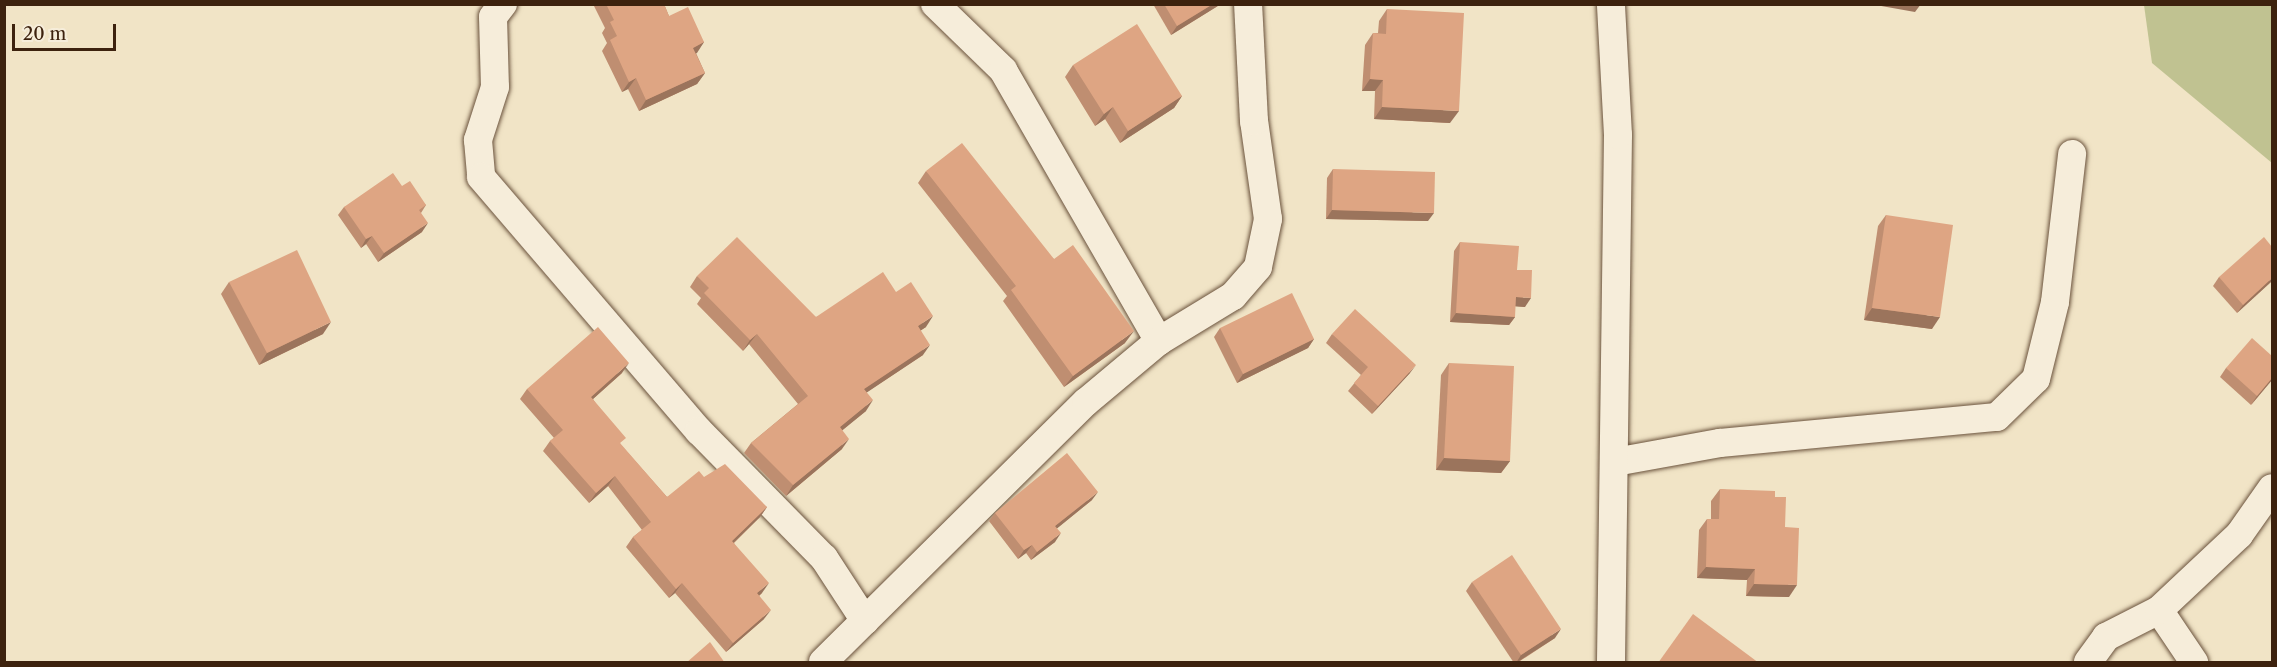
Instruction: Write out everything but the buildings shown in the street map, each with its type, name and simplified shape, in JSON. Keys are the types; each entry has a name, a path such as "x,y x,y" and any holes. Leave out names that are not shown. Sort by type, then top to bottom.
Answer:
{"street":[{"path":"502,4 493,17 495,87 478,140 481,177 699,431 825,558 865,621"},
{"path":"935,4 1003,70 1159,341"},
{"path":"823,663 1086,402 1159,341 1233,296 1258,267 1268,219 1254,121 1248,4"},
{"path":"1611,4 1618,135 1611,663"},
{"path":"1615,462 1720,443 1998,417 2036,379 2055,302 2072,154"},
{"path":"2088,663 2106,637 2159,610 2239,535 2272,488"},
{"path":"2159,610 2194,663"}],"green space":[{"path":"2144,5 2272,5 2272,163 2152,63"}]}
